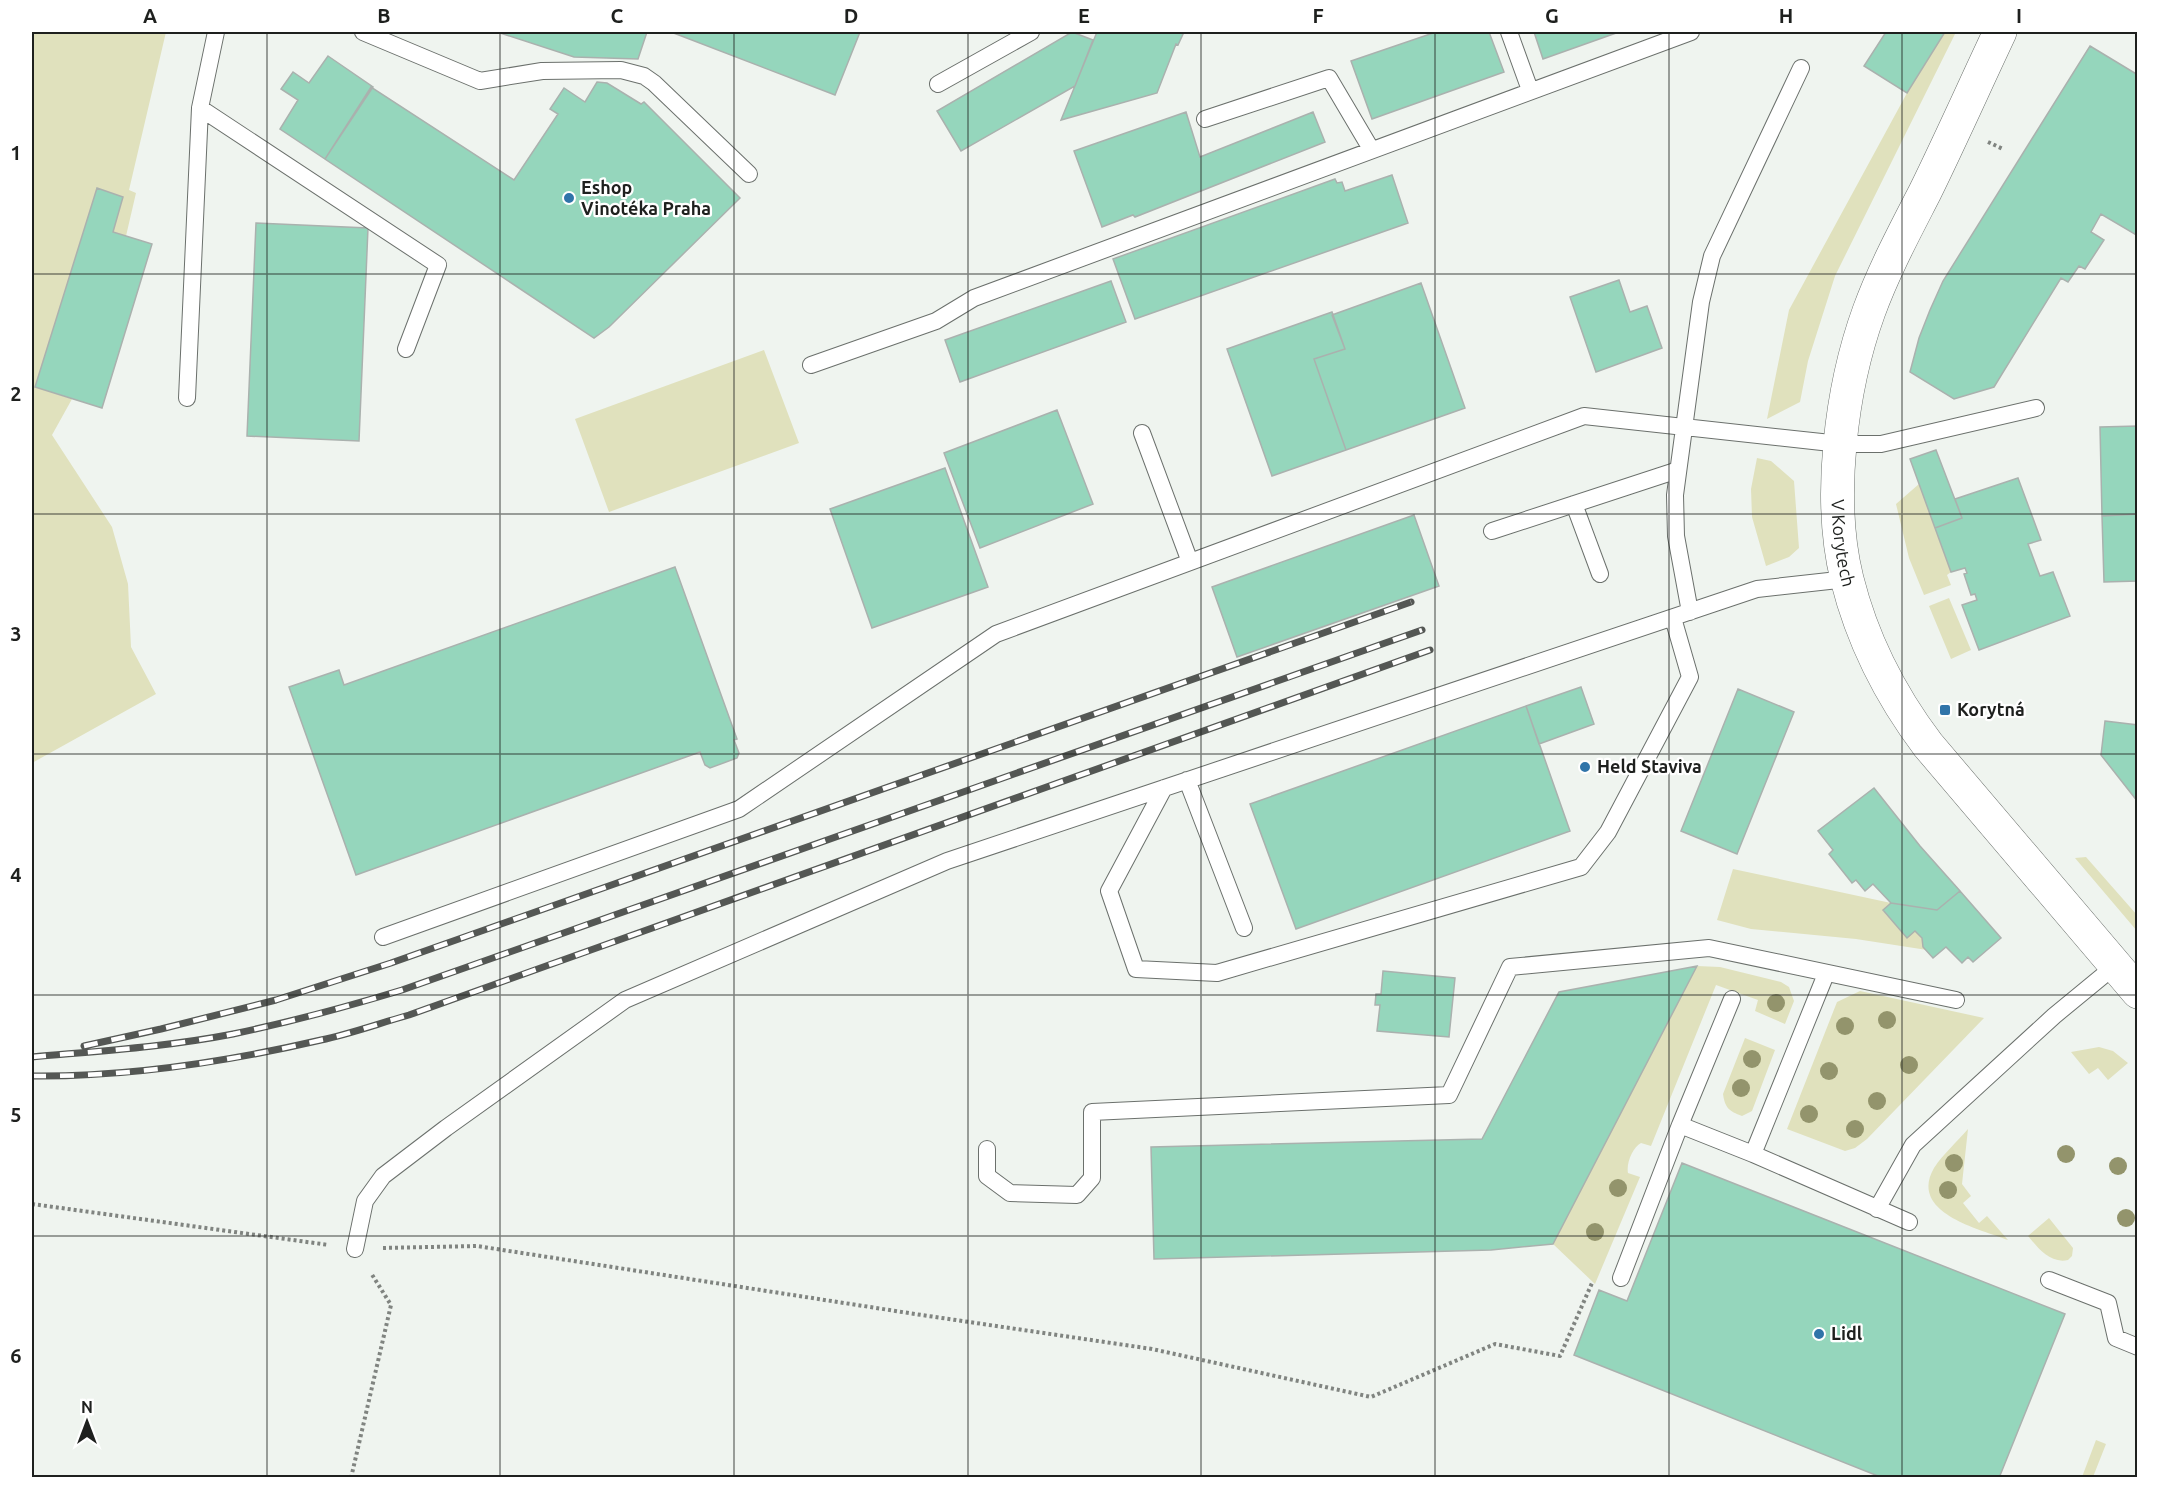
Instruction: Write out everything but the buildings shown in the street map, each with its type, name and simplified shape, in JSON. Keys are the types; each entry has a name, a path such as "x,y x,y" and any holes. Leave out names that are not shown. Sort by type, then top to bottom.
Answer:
{"street":[{"name":"V Korytech","path":"2000,32 1957,126 1880,282 1859,340 1840,444 1838,497 1840,538 1847,579 1875,657 1911,722 2138,992"}],"lane":[{"path":"187,398 200,108 216,32"},
{"path":"363,32 480,81 542,71 621,70 644,76 749,174"},
{"path":"938,84 1031,32"},
{"path":"1509,32 1530,90"},
{"path":"812,364 936,321 974,298 1691,32"},
{"path":"1690,612 1676,537 1675,495 1701,302 1712,256 1801,68"},
{"path":"1205,119 1329,78 1371,149"},
{"path":"200,108 438,265 406,349"},
{"path":"383,937 739,809 996,634 1584,416 1840,444 1881,444 2036,408"},
{"path":"1142,433 1190,562"},
{"path":"1492,531 1678,470"},
{"path":"1574,504 1600,574"},
{"path":"355,1249 365,1201 384,1176 446,1128 625,1000 947,861 1757,590 1847,579"},
{"path":"1164,788 1108,891 1136,969 1217,972 1581,867 1608,832 1690,677 1673,618"},
{"path":"1187,780 1244,928"},
{"path":"987,1149 987,1176 1010,1194 1077,1195 1092,1178 1092,1112 1449,1095 1510,967 1709,948 1956,1000"},
{"path":"1876,1209 1913,1145 2054,1016 2116,965"},
{"path":"1753,1154 1826,974"},
{"path":"1621,1278 1732,999"},
{"path":"1680,1125 1909,1222"},
{"path":"2049,1280 2108,1303 2116,1338 2138,1347"}],"path":[{"path":"1987,142 2003,149"},
{"path":"32,1204 355,1249 477,1246 1152,1349 1371,1397 1495,1344 1560,1356 1598,1269 1621,1278"},
{"path":"351,1478 392,1305 355,1249"}],"green space":[{"path":"32,32 166,32 129,190 136,193 126,236 113,232 123,197 97,188 35,387 72,399 52,435 112,527 128,584 131,647 156,694 32,763"},
{"path":"1945,32 1956,32 1835,276 1808,361 1800,402 1767,419 1789,310 1907,93"},
{"path":"764,350 799,443 609,512 575,419"},
{"path":"1757,458 1771,461 1794,481 1799,548 1789,557 1766,566 1752,517 1751,489"},
{"path":"1919,484 1951,572 1947,575 1951,585 1924,595 1909,558 1896,504"},
{"path":"1949,598 1971,650 1951,659 1929,606"},
{"path":"2086,857 2137,915 2137,931 2075,858"},
{"path":"1733,869 1891,903 1883,911 1907,938 1915,931 1922,938 1923,947 1927,950 1856,939 1751,929 1717,920"},
{"path":"1697,966 1720,967 1781,982 1789,987 1794,1001 1785,1024 1755,1011 1758,1000 1716,985 1651,1146 1641,1143 1631,1156 1628,1173 1640,1177 1595,1284 1553,1244"},
{"path":"1860,991 1984,1018 1867,1139 1855,1148 1845,1151 1787,1129 1837,1002"},
{"path":"1745,1038 1775,1050 1752,1111 1742,1116 1728,1108 1723,1094"},
{"path":"2099,1047 2113,1051 2128,1063 2108,1080 2098,1068 2089,1074 2071,1052"},
{"path":"1968,1129 1962,1184 1971,1196 1963,1203 1979,1223 1987,1216 2008,1240 1951,1217 1939,1208 1931,1197 1929,1184 1934,1168"},
{"path":"2049,1218 2073,1248 2072,1256 2068,1260 2056,1260 2050,1257 2040,1250 2028,1236"},
{"path":"2096,1440 2106,1444 2093,1477 2082,1477"}],"railway":[{"path":"84,1046 276,1000 391,963 1411,602"},
{"path":"32,1057 107,1051 233,1034 318,1014 402,990 1422,630"},
{"path":"32,1076 105,1074 177,1067 332,1038 409,1015 1430,650"}],"place":[{"name":"Eshop Vinotéka Praha","path":"569,198"},
{"name":"Korytná","path":"1945,710"},
{"name":"Held Staviva","path":"1585,767"},
{"name":"Lidl","path":"1819,1334"}]}
